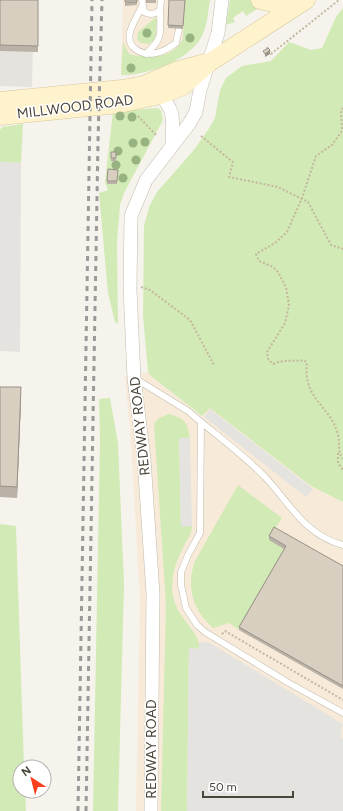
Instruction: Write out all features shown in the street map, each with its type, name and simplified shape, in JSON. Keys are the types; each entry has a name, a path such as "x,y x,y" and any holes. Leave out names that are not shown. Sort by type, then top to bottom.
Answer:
{"main road":[{"path":"260,0 277,4 305,1"},
{"name":"MILLWOOD ROAD","path":"0,116 119,104 160,95 183,86 210,62 305,1"},
{"name":"MILLWOOD ROAD","path":"0,101 122,89 144,84 176,71 210,62"}],"street":[{"name":"REDWAY ROAD","path":"151,811 153,594 144,459 134,378 131,284 131,216 146,180 189,124 196,112 200,90 218,33 222,0"},
{"path":"160,95 169,104 172,110 172,145"}],"lane":[{"path":"146,54 158,43 160,35 161,0"},
{"path":"142,3 144,12 148,14 155,14 160,10"},
{"path":"142,3 130,33 130,44 135,50 146,54 157,53 176,43 180,29"},
{"path":"134,378 188,411 266,478 290,509 308,527 331,542 343,545"},
{"path":"201,422 200,533 188,555 182,572 181,585 186,608 205,632 287,682 343,713"}],"path":[{"path":"267,47 271,54 339,0"},
{"path":"343,108 340,110 342,131 332,145 316,156 302,198 287,232 275,243 256,254 259,260 273,266 278,272 286,287 289,305 285,323 267,352 268,359 273,364 285,359 294,362 304,360 307,363 305,375 311,392 330,418 338,435 338,463 343,470"},
{"path":"137,115 157,136"},
{"path":"202,136 233,162 229,178 278,187 302,198 311,206 331,245 343,249"},
{"path":"131,284 150,290 190,320 214,366"},
{"path":"338,452 343,459"},
{"path":"217,640 225,631 343,700"}],"shaded area":[{"path":"0,0 34,0 32,87 0,86"},
{"path":"123,0 210,0 204,31 198,43 188,52 173,61 132,76 121,75"},
{"path":"0,162 21,163 20,352 0,351"},
{"path":"148,372 151,376 202,416 209,407 311,486 343,502 343,811 136,811 140,600 131,442 125,376"},
{"path":"210,409 313,489 306,497 204,417"},
{"path":"179,438 190,438 192,526 181,527"},
{"path":"199,642 210,643 343,724 341,738 343,738 343,811 187,811 189,648 199,649"}],"green space":[{"path":"185,0 210,0 204,31 199,41 191,50 169,64 132,75 121,75 123,42 129,54 144,57 167,54 179,46 183,39"},
{"path":"230,0 253,0 259,8 246,16 243,11 233,18 235,22 226,25"},
{"path":"343,8 343,502 311,486 210,408 202,416 151,376 148,372 143,316 144,226 149,207 157,192 193,151 208,130 215,118 220,90 226,78 242,66 271,61 289,42 311,50 322,48 336,17"},
{"path":"155,18 157,20 155,39 149,44 141,43 137,40 138,32"},
{"path":"157,108 161,110 163,120 124,193 120,205 117,242 118,324 115,322 108,293 99,193 108,190 105,182 113,112"},
{"path":"23,124 21,163 0,162 0,130 2,127"},
{"path":"110,398 118,443 124,584 118,811 93,811 100,441 99,399"},
{"path":"169,414 185,422 189,433 190,438 179,438 181,526 192,526 190,535 175,566 172,581 173,596 177,609 193,631 199,643 200,649 189,648 187,811 161,811 166,604 154,424 159,418"},
{"path":"238,485 282,518 274,530 286,549 239,630 229,623 213,628 200,613 193,597 191,588 192,570 195,561"},
{"path":"0,524 16,526 24,759 12,759 12,799 25,799 26,811 0,811"}],"building":[{"path":"0,0 38,0 38,46 0,45"},
{"path":"125,0 137,0 137,2 125,2"},
{"path":"169,0 185,0 183,26 168,25"},
{"path":"268,48 270,50 265,54 263,51"},
{"path":"111,152 116,152 116,158 111,158"},
{"path":"108,169 118,170 117,181 107,181"},
{"path":"0,387 21,387 17,487 0,486"},
{"path":"274,527 343,566 343,686 239,627 286,546 269,536"}],"railway":[{"path":"78,811 92,0"},
{"path":"86,811 98,141 102,0"}]}
